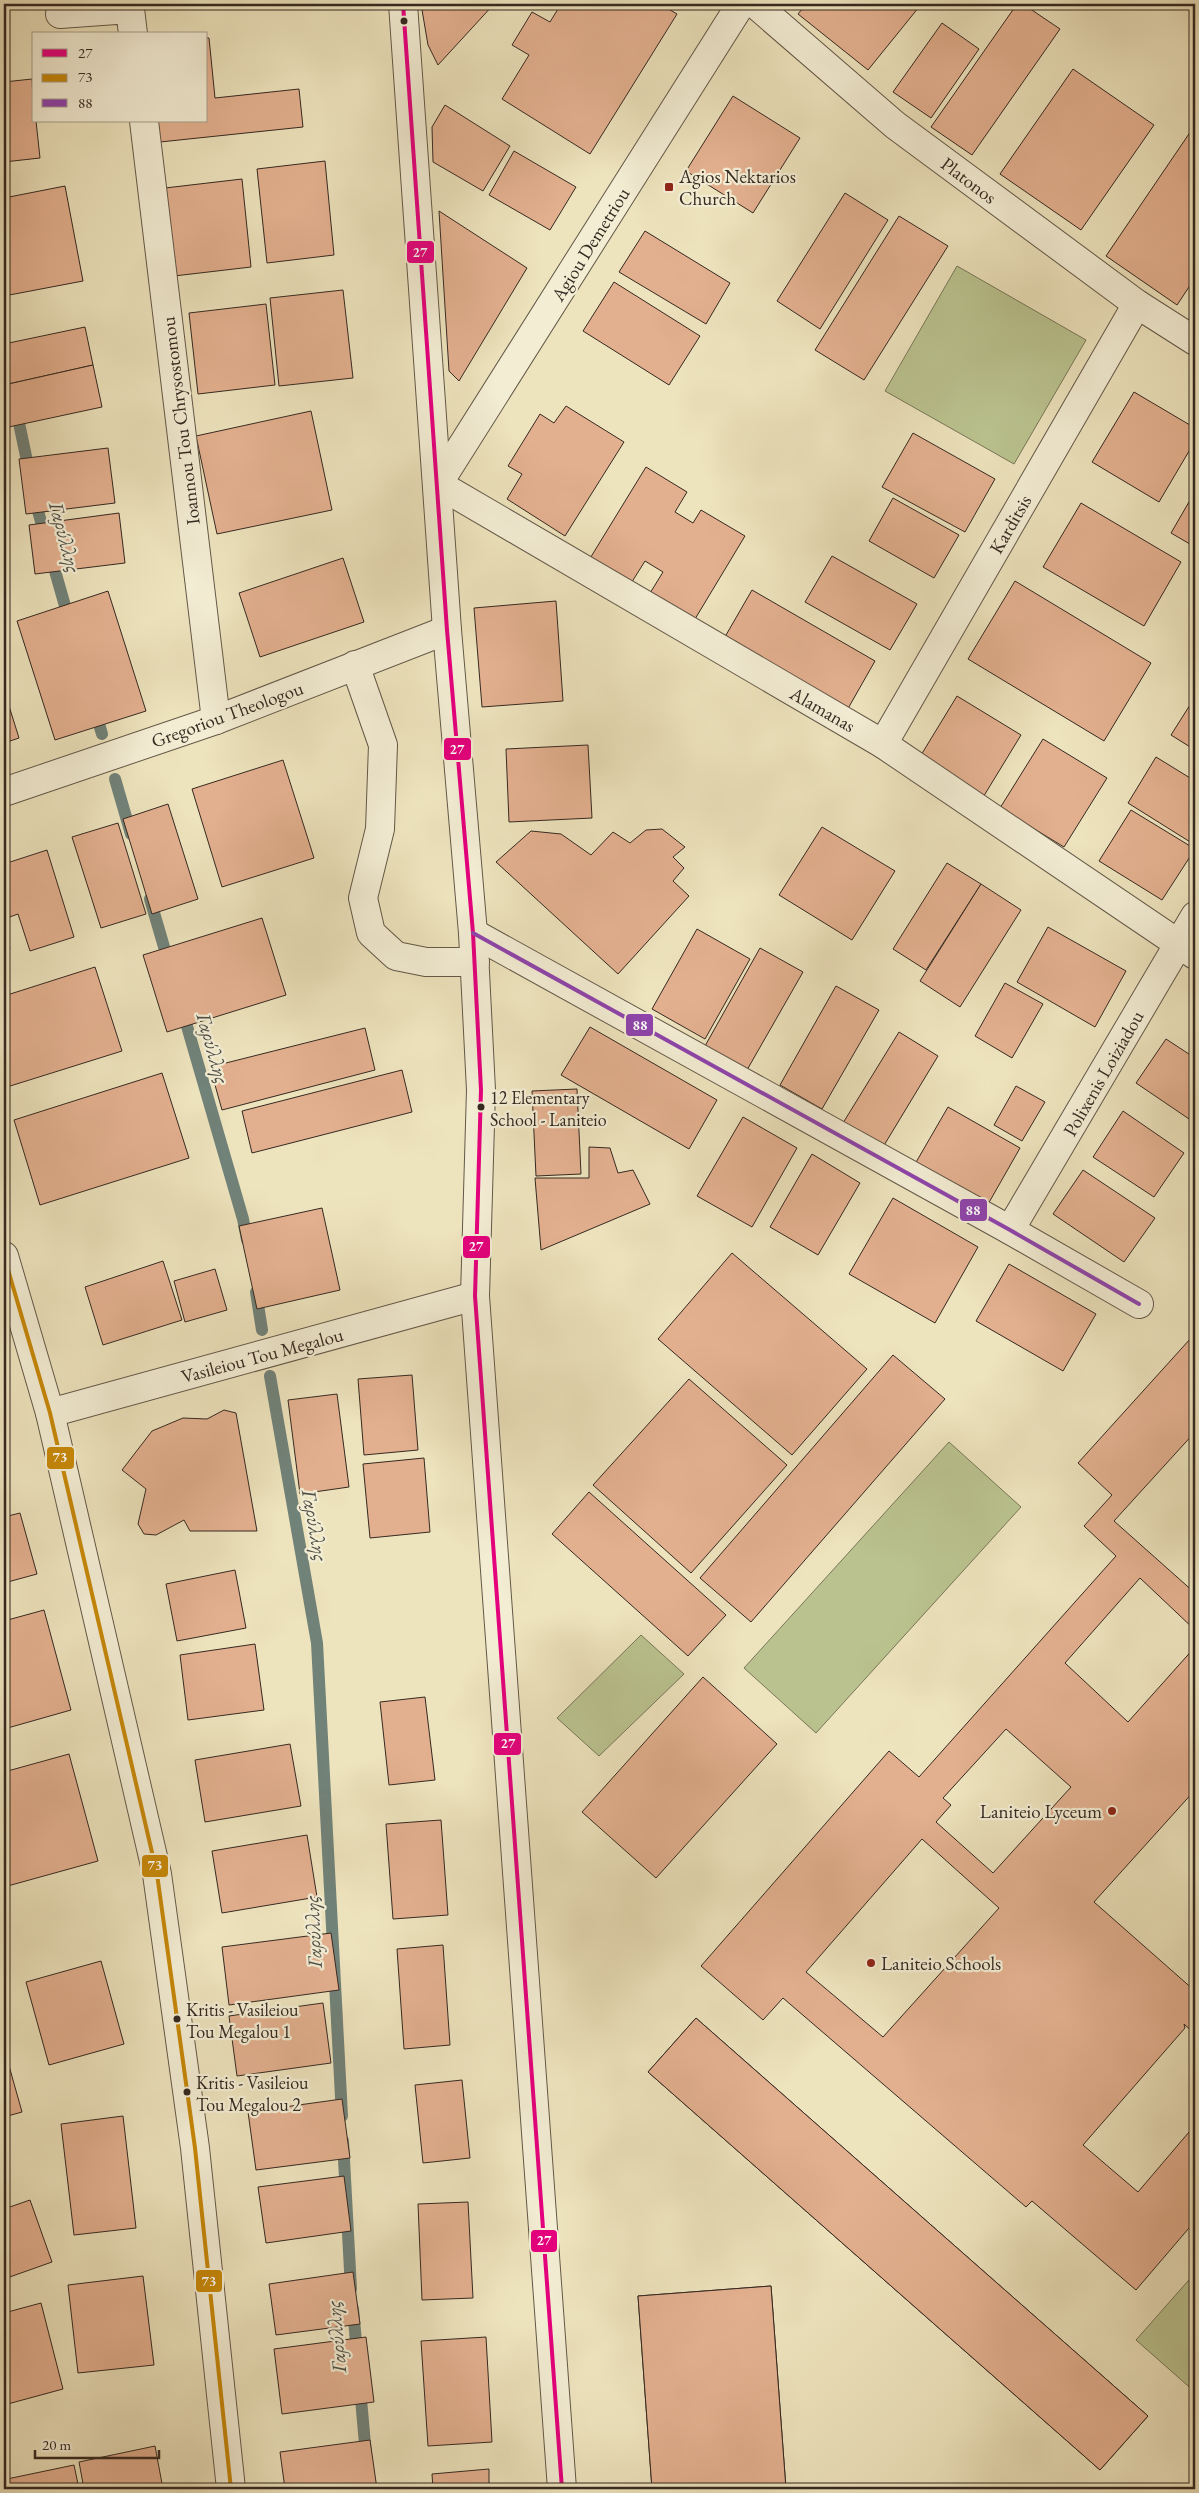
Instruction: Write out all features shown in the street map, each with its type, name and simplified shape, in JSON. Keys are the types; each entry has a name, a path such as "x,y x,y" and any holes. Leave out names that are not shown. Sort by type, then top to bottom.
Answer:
{"street":[{"path":"403,4 447,630 474,933 481,1090 475,1296 562,2489"},
{"name":"Agiou Demetriou","path":"438,484 741,4"},
{"name":"Platonos","path":"755,4 895,125 1137,304 1195,341"},
{"path":"60,14 130,9 133,32"},
{"name":"Ioannou Tou Chrysostomou","path":"144,122 216,720"},
{"name":"Karditsis","path":"883,744 1137,304"},
{"name":"Alamanas","path":"438,484 883,744 1186,950"},
{"name":"Gregoriou Theologou","path":"4,792 216,720 447,630"},
{"path":"355,665 383,745 380,829 363,898 371,933 396,956 426,962 475,962"},
{"name":"Polixenis Loiziadou","path":"1010,1230 1186,950 1195,916"},
{"path":"474,933 1010,1230 1139,1304"},
{"path":"4,1256 50,1413 158,1874 195,2148 231,2489"},
{"name":"Vasileiou Tou Megalou","path":"50,1413 475,1296"}],"green space":[{"path":"957,266 1086,340 1014,464 885,391"},
{"path":"949,1442 1021,1507 816,1733 744,1668"},
{"path":"641,1635 684,1674 599,1756 557,1718"},
{"path":"1195,2273 1195,2392 1136,2340"}],"building":[{"path":"150,4 182,4 150,7"},
{"path":"421,4 494,4 438,65 428,45"},
{"path":"561,4 660,4 677,14 590,154 502,99 529,55 512,45 532,12 550,22"},
{"path":"806,4 915,4 919,7 868,70 798,14"},
{"path":"1017,4 1023,4 1060,29 972,155 931,127"},
{"path":"942,23 979,49 931,118 893,92"},
{"path":"208,38 215,98 299,89 303,127 160,142 158,122 208,122"},
{"path":"1073,69 1154,125 1081,230 1000,174"},
{"path":"32,79 32,122 36,122 40,158 4,162 4,82"},
{"path":"733,96 800,138 753,213 686,171"},
{"path":"445,105 510,146 483,191 433,162 432,127"},
{"path":"1195,125 1195,278 1177,305 1106,256"},
{"path":"514,151 576,187 550,230 489,195"},
{"path":"325,161 334,255 267,263 257,169"},
{"path":"242,179 251,267 174,276 165,188"},
{"path":"65,186 83,281 4,296 4,223 6,223 4,198"},
{"path":"845,193 888,220 820,329 777,301"},
{"path":"439,211 527,268 459,381 449,371"},
{"path":"899,216 948,246 864,380 815,350"},
{"path":"645,231 730,283 706,324 619,272"},
{"path":"614,282 700,336 669,385 583,331"},
{"path":"343,290 353,378 279,386 270,298"},
{"path":"266,304 275,385 198,394 189,313"},
{"path":"85,327 93,365 4,385 4,344"},
{"path":"93,365 102,407 4,428 4,385"},
{"path":"1134,392 1195,428 1195,441 1159,502 1092,462"},
{"path":"566,406 624,442 565,536 507,499 522,474 508,466 540,414 554,423"},
{"path":"311,411 332,510 217,534 196,436"},
{"path":"913,433 995,479 965,532 882,487"},
{"path":"108,448 115,503 26,514 19,459"},
{"path":"646,467 687,492 675,512 693,523 701,510 745,536 692,624 647,598 663,572 645,561 630,585 589,560"},
{"path":"1193,495 1195,496 1195,547 1171,533"},
{"path":"893,498 959,535 934,578 869,541"},
{"path":"1081,503 1181,562 1144,626 1043,567"},
{"path":"119,513 125,563 35,574 29,525"},
{"path":"832,556 917,604 890,650 805,602"},
{"path":"343,558 364,622 260,657 239,593"},
{"path":"1015,581 1151,663 1104,741 968,659"},
{"path":"752,590 875,661 846,712 722,642"},
{"path":"108,591 146,711 55,740 17,621"},
{"path":"556,601 563,701 482,707 474,608"},
{"path":"4,690 19,738 4,743"},
{"path":"957,696 1021,735 982,799 918,760"},
{"path":"1195,697 1195,750 1171,735"},
{"path":"1043,739 1107,778 1064,847 1000,808"},
{"path":"588,745 592,818 509,822 506,749"},
{"path":"1156,757 1195,781 1195,845 1128,803"},
{"path":"283,760 314,858 222,887 192,789"},
{"path":"168,804 198,899 152,914 123,819"},
{"path":"1131,810 1195,849 1162,900 1099,861"},
{"path":"118,823 146,914 101,928 72,837"},
{"path":"822,827 895,871 852,940 779,895"},
{"path":"662,829 685,847 673,857 684,868 673,881 689,896 618,974 496,862 531,831 561,834 591,855 613,832 630,843 646,830"},
{"path":"47,850 74,937 30,951 18,914 4,919 4,864"},
{"path":"947,863 981,884 926,970 893,949"},
{"path":"981,884 1021,910 960,1007 920,981"},
{"path":"262,918 286,995 167,1032 143,955"},
{"path":"1048,927 1126,971 1095,1027 1017,982"},
{"path":"4,929 10,949 4,951"},
{"path":"697,929 750,959 705,1039 652,1009"},
{"path":"760,948 803,972 747,1070 705,1046"},
{"path":"95,967 122,1051 7,1087 4,1077 4,996"},
{"path":"1005,983 1043,1004 1012,1058 975,1036"},
{"path":"836,986 879,1010 822,1109 780,1085"},
{"path":"590,1027 717,1100 689,1149 561,1075"},
{"path":"365,1028 375,1070 222,1110 210,1067"},
{"path":"899,1032 938,1056 883,1147 843,1123"},
{"path":"1166,1039 1195,1058 1195,1123 1136,1083"},
{"path":"402,1070 412,1112 252,1153 242,1111"},
{"path":"162,1073 189,1158 40,1205 14,1120"},
{"path":"1016,1086 1045,1102 1022,1141 994,1125"},
{"path":"577,1089 581,1174 536,1176 532,1091"},
{"path":"948,1107 1020,1148 987,1206 915,1164"},
{"path":"1123,1111 1184,1153 1154,1197 1093,1157"},
{"path":"743,1117 797,1148 752,1227 697,1196"},
{"path":"589,1147 610,1148 618,1173 633,1170 650,1204 541,1250 535,1178 589,1178"},
{"path":"812,1154 860,1183 818,1255 770,1227"},
{"path":"1083,1170 1155,1218 1124,1262 1053,1214"},
{"path":"893,1198 978,1247 935,1323 849,1274"},
{"path":"322,1208 340,1290 257,1309 239,1226"},
{"path":"732,1253 867,1369 792,1455 658,1339"},
{"path":"163,1261 182,1320 103,1345 85,1287"},
{"path":"1009,1264 1096,1314 1063,1371 976,1321"},
{"path":"215,1269 227,1310 185,1322 174,1281"},
{"name":"Laniteio Lyceum","path":"1191,1338 1195,1342 1195,1432 1114,1521 1195,1593 1195,1630 1140,1578 1065,1663 1128,1722 1195,1647 1195,1790 1094,1902 1195,1991 1195,2034 1184,2024 1185,2028 1083,2145 1138,2192 1195,2125 1195,2221 1136,2290 1032,2201 1026,2207 783,1998 763,2020 701,1966 889,1751 919,1777 1116,1556 1084,1526 1112,1495 1078,1463","holes":["1006,1729 1071,1787 993,1873 936,1822 951,1805 943,1798","922,1839 999,1908 883,2037 806,1972"]},
{"path":"893,1355 945,1399 751,1622 700,1578"},
{"path":"412,1375 418,1450 364,1455 358,1379"},
{"path":"689,1379 787,1465 691,1573 593,1485"},
{"path":"337,1394 349,1487 300,1494 288,1400"},
{"path":"224,1410 236,1413 257,1531 190,1531 184,1520 156,1535 144,1534 138,1524 146,1489 122,1470 152,1431 183,1418 207,1419"},
{"path":"424,1458 430,1532 370,1538 363,1464"},
{"path":"589,1492 726,1615 688,1656 552,1534"},
{"path":"20,1513 37,1574 4,1583 4,1517"},
{"path":"235,1570 246,1628 177,1641 166,1584"},
{"path":"44,1610 71,1710 4,1729 4,1621"},
{"path":"255,1644 264,1710 188,1720 180,1655"},
{"path":"703,1677 777,1744 656,1878 582,1812"},
{"path":"425,1697 435,1780 389,1785 380,1702"},
{"path":"290,1744 301,1806 205,1822 195,1760"},
{"path":"69,1754 98,1861 4,1887 4,1772"},
{"path":"441,1820 448,1915 393,1919 386,1824"},
{"path":"307,1835 317,1897 222,1913 212,1851"},
{"path":"331,1933 339,1990 229,2005 222,1947"},
{"path":"443,1945 450,2045 404,2049 397,1949"},
{"path":"101,1961 124,2044 49,2065 26,1982"},
{"path":"323,2003 331,2063 237,2076 229,2016"},
{"path":"696,2018 1148,2416 1100,2470 648,2072"},
{"path":"696,2018 1148,2416 1100,2470 648,2072"},
{"path":"4,2048 22,2112 4,2117"},
{"path":"462,2080 470,2158 423,2163 415,2085"},
{"path":"342,2099 350,2158 256,2170 248,2112"},
{"path":"123,2116 136,2228 74,2235 61,2124"},
{"path":"344,2176 351,2231 266,2243 258,2187"},
{"path":"30,2200 52,2262 4,2279 4,2209"},
{"path":"468,2202 473,2298 422,2300 418,2204"},
{"path":"353,2272 360,2324 276,2335 269,2284"},
{"path":"143,2276 154,2365 78,2373 68,2285"},
{"path":"771,2286 786,2489 652,2489 638,2296"},
{"path":"771,2286 786,2489 652,2489 638,2296"},
{"path":"41,2303 63,2389 4,2405 4,2313"},
{"path":"366,2337 374,2402 282,2414 274,2349"},
{"path":"486,2337 492,2442 428,2446 421,2341"},
{"path":"370,2440 377,2489 285,2489 280,2452"},
{"path":"155,2446 163,2489 84,2489 79,2462"},
{"path":"74,2465 79,2489 9,2489 7,2479"},
{"path":"489,2469 489,2489 433,2489 432,2474"}],"waterway":[{"name":"Γαρύλλης","path":"16,409 30,475"},
{"name":"Γαρύλλης","path":"34,497 69,620"},
{"name":"Γαρύλλης","path":"95,711 102,734"},
{"name":"Γαρύλλης","path":"115,779 131,834"},
{"name":"Γαρύλλης","path":"150,899 169,964"},
{"name":"Γαρύλλης","path":"182,1009 243,1219 247,1240"},
{"name":"Γαρύλλης","path":"256,1292 262,1330"},
{"name":"Γαρύλλης","path":"270,1376 317,1643 342,2116"},
{"name":"Γαρύλλης","path":"343,2141 351,2289"},
{"name":"Γαρύλλης","path":"353,2309 357,2353"},
{"name":"Γαρύλλης","path":"360,2388 369,2489"}],"transit line":[{"name":"27","path":"403,4 447,630 473,933 481,1090 475,1296 562,2489"},
{"name":"88","path":"473,933 1010,1230 1139,1304"},
{"name":"73","path":"4,1256 50,1413 157,1874 195,2148 231,2489"}],"place":[{"name":"Agios Nektarios Church","path":"669,187"},
{"name":"12 Elementary School - Laniteio","path":"481,1107"},
{"name":"Laniteio Lyceum","path":"1112,1811"},
{"name":"Laniteio Schools","path":"871,1963"},
{"name":"Kritis - Vasileiou Tou Megalou 1","path":"177,2019"},
{"name":"Kritis - Vasileiou Tou Megalou 2","path":"187,2092"}]}
